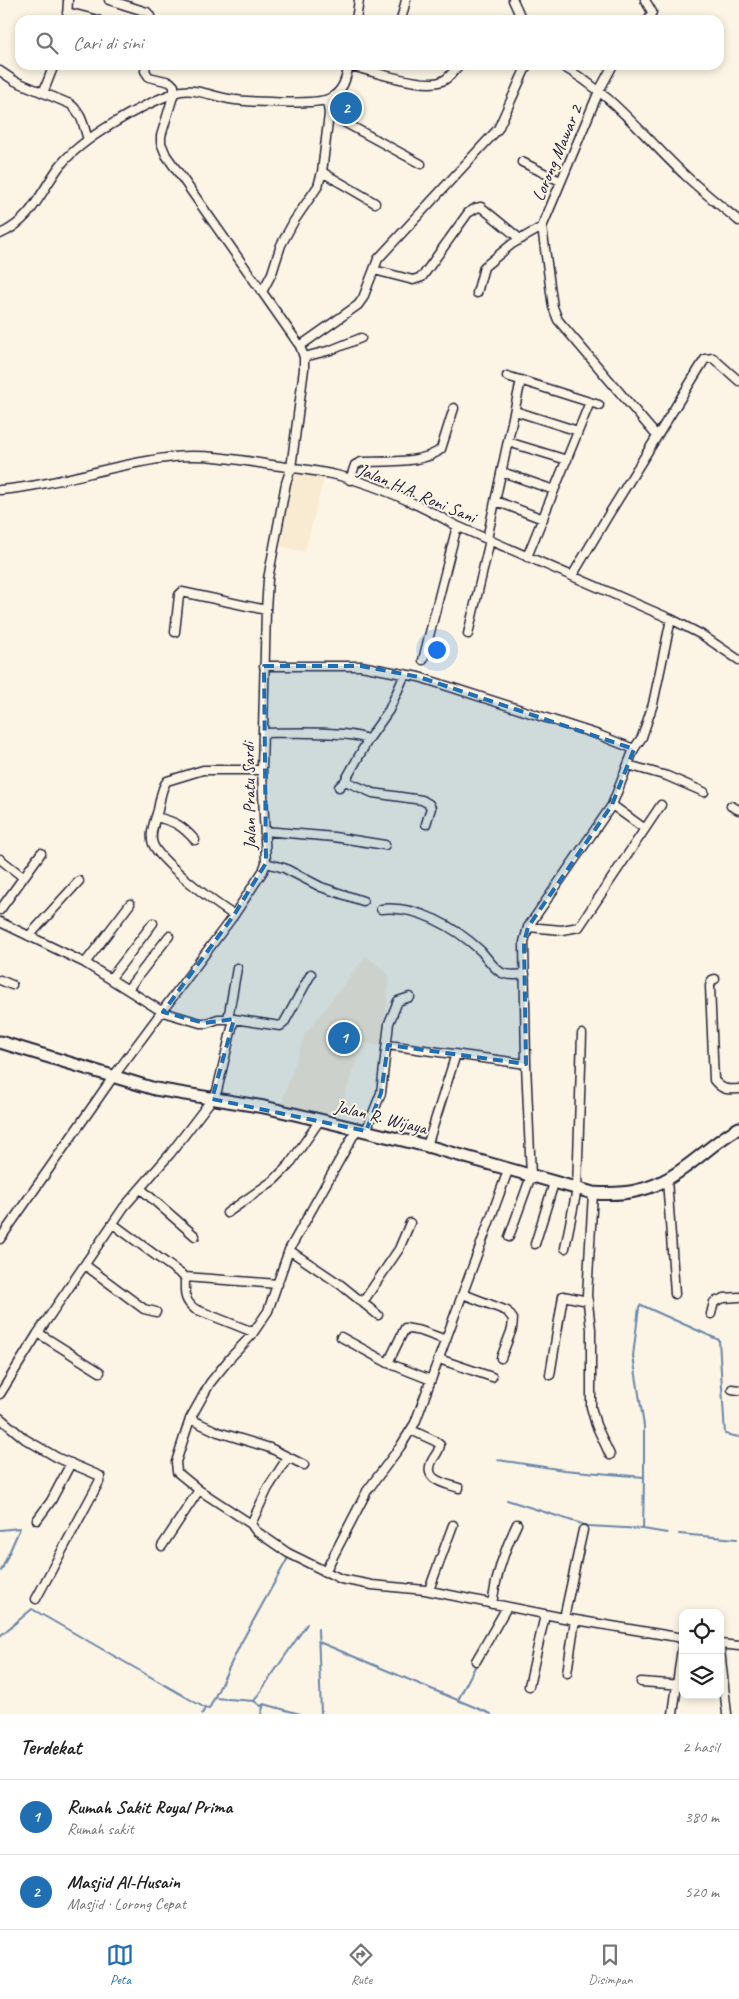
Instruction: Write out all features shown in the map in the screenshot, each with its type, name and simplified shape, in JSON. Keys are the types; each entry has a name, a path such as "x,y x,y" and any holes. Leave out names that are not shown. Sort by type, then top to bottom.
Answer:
{"street":[{"path":"67,15 68,0"},
{"path":"109,0 147,12 149,15"},
{"path":"135,9 137,0"},
{"path":"357,15 359,0"},
{"path":"402,15 406,0"},
{"path":"513,0 520,15"},
{"path":"645,0 652,12 650,15"},
{"path":"43,93 52,70"},
{"path":"145,70 149,77 170,82 174,86 174,93 163,126 161,143 163,150 300,346 304,357 348,344 361,338"},
{"path":"1,233 23,220 59,166 73,152 88,140 143,106 186,90 251,102 327,100 342,88 347,70"},
{"path":"364,70 383,76 435,84 445,81 455,70"},
{"path":"300,346 358,305 363,298 378,259 498,129 525,70"},
{"path":"568,70 599,91 636,124 687,177 739,220"},
{"name":"Lorong Mawar 2","path":"542,227 599,91 610,70"},
{"path":"0,71 15,81 70,104 77,109 88,140"},
{"path":"262,292 272,273 281,245 301,209 318,186 322,172 329,114 327,100"},
{"path":"329,114 420,164"},
{"path":"522,162 560,181"},
{"path":"322,172 375,203"},
{"path":"374,270 413,280 422,277 468,213 476,208 481,208 520,239"},
{"path":"477,293 484,268 497,255 542,227 553,307 558,320 656,435"},
{"name":"Jalan Pratu Sardi","path":"0,1240 113,1077 234,915 266,863 262,770 268,580 286,483 291,468 304,357"},
{"path":"572,576 691,378 707,357 713,358 739,382"},
{"path":"507,376 599,405"},
{"path":"468,634 521,380"},
{"path":"527,557 590,402"},
{"path":"350,480 355,465 361,462 419,458 436,454 441,449 454,408"},
{"path":"515,411 578,432"},
{"path":"508,442 567,460"},
{"name":"Jalan H.A. Roni Sani","path":"0,490 46,485 141,462 175,457 202,456 233,459 336,475 381,489 438,515 457,526 671,619 702,635 739,660"},
{"path":"502,472 554,490"},
{"path":"496,501 543,519"},
{"path":"423,660 457,526"},
{"path":"175,632 179,595 182,592 266,610"},
{"path":"509,1237 531,1176 526,1064 524,942 528,928 612,805 634,749 642,737 653,704 671,619"},
{"path":"264,666 361,666 419,677 580,729 634,749"},
{"path":"405,674 389,710 368,740 342,784 373,793 422,800 431,808 426,824"},
{"path":"263,733 339,735 361,737 368,740"},
{"path":"628,765 668,776 704,792"},
{"path":"234,915 207,898 158,852 152,838 156,817 163,788 171,780 203,770 262,770"},
{"path":"612,805 645,829"},
{"path":"528,928 562,930 579,926 661,805"},
{"path":"156,817 174,821 195,840"},
{"path":"265,831 385,844"},
{"path":"0,910 41,853"},
{"path":"0,859 23,876"},
{"path":"266,863 284,868 321,887 363,901"},
{"path":"29,936 79,881"},
{"path":"85,963 130,904"},
{"path":"381,908 395,907 441,922 480,951 500,972 508,975 525,974"},
{"path":"0,922 85,963 171,1016 204,1023 218,1019 231,1019 280,1026 284,1023 312,974"},
{"path":"111,978 153,923"},
{"path":"128,989 169,936"},
{"path":"0,1394 38,1333 113,1224 212,1099 216,1091 231,1019 237,968"},
{"path":"716,978 712,980 710,986 714,1080 720,1088 727,1090 739,1089"},
{"path":"0,980 12,985"},
{"path":"410,997 398,1001 389,1023 388,1045 381,1093 362,1130 289,1250 268,1311 254,1332 210,1383 190,1419 176,1462 177,1472 199,1490 251,1524 256,1531 288,1553 341,1579 372,1585 429,1590 545,1615 679,1639"},
{"path":"565,1248 577,1189 582,1034"},
{"name":"Jalan R. Wijaya","path":"0,1042 155,1089 264,1107 320,1120 509,1168 577,1189 610,1195 648,1187 667,1179 739,1128"},
{"path":"388,1045 526,1064"},
{"path":"427,1146 456,1054"},
{"path":"227,1214 274,1180 289,1165 320,1120"},
{"path":"325,1572 366,1491 400,1448 415,1423 509,1168"},
{"path":"667,1179 672,1220 675,1294"},
{"path":"535,1244 554,1183"},
{"path":"141,1189 195,1236"},
{"path":"593,1193 588,1301 591,1329 591,1407 596,1425 610,1455"},
{"path":"363,1302 399,1249 410,1223"},
{"path":"113,1224 185,1277 278,1284"},
{"path":"289,1250 363,1302 378,1315"},
{"path":"85,1265 144,1309 156,1312"},
{"path":"185,1277 186,1300 189,1305 254,1332"},
{"path":"462,1294 507,1311 513,1318 512,1330 501,1358"},
{"path":"550,1375 563,1296 588,1301"},
{"path":"711,1314 714,1302 724,1298 739,1297"},
{"path":"388,1363 405,1328 421,1331 446,1340"},
{"path":"38,1333 100,1372"},
{"path":"341,1337 388,1363 431,1380"},
{"path":"439,1359 492,1376"},
{"path":"0,1418 25,1439 58,1458 100,1476 100,1482 36,1599"},
{"path":"190,1419 218,1432 270,1448 304,1464"},
{"path":"411,1430 440,1445 440,1449 430,1466 429,1472 432,1477 459,1488"},
{"path":"251,1524 268,1488 288,1457"},
{"path":"37,1520 51,1501 71,1463"},
{"path":"162,1546 199,1490"},
{"path":"492,1604 500,1564 516,1524"},
{"path":"429,1590 453,1525"},
{"path":"564,1618 584,1530"},
{"path":"476,1661 507,1607"},
{"path":"529,1686 545,1615"},
{"path":"567,1673 575,1620"},
{"path":"724,1644 739,1646"},
{"path":"721,1654 727,1714"},
{"path":"641,1682 679,1684"},
{"path":"673,1714 679,1688"}],"highlighted area":[{"path":"264,666 361,666 419,677 634,749 612,805 528,927 524,942 526,1064 388,1045 381,1093 366,1131 212,1099 234,1019 204,1023 163,1012 234,915 266,863"}],"shaded area":[{"path":"297,471 324,477 305,552 279,546 290,478"},
{"path":"366,956 389,975 383,1046 361,1043 339,1115 281,1105 305,1034"}],"waterway":[{"path":"644,1477 644,1426 633,1356 639,1307 641,1305 719,1340 725,1434 739,1437"},
{"path":"498,1460 564,1470 644,1477 643,1529 667,1533"},
{"path":"507,1500 588,1526 643,1529"},
{"path":"0,1530 20,1528 1,1571"},
{"path":"679,1534 737,1539"},
{"path":"202,1714 205,1708 209,1709 241,1643 289,1556"},
{"path":"0,1636 32,1609 205,1708"},
{"path":"254,1701 307,1624"},
{"path":"318,1629 321,1714"},
{"path":"319,1642 491,1714"},
{"path":"458,1700 476,1665"},
{"path":"214,1698 254,1701 261,1706 264,1704 300,1714"},
{"path":"261,1714 264,1704"}],"place":[{"name":"Masjid Al-Husain","path":"346,108"},
{"name":"Rumah Sakit Royal Prima","path":"344,1038"}]}
